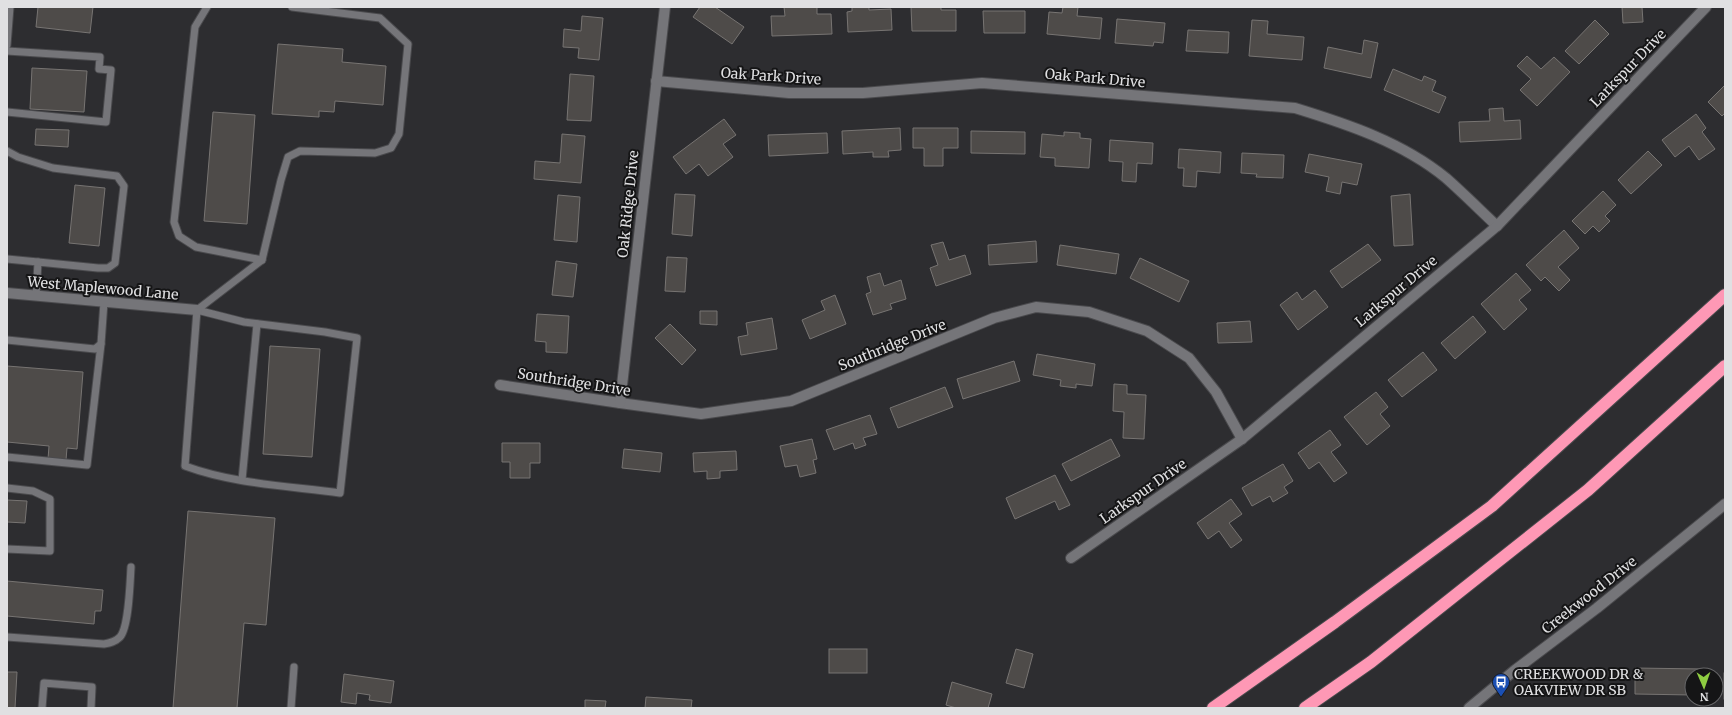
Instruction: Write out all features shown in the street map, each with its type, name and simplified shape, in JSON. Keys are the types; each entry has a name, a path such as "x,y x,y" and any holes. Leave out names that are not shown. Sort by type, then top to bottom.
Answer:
{"highway":[{"path":"1213,708 1328,627 1492,506 1725,294"},
{"path":"1305,708 1371,662 1588,490 1725,366"}],"street":[{"name":"Oak Ridge Drive","path":"620,403 665,7"},
{"name":"Larkspur Drive","path":"1071,558 1242,439 1497,226 1706,7"},
{"name":"Oak Park Drive","path":"656,80 790,94 863,93 982,83 1295,108 1336,120 1398,146 1445,178 1497,226"},
{"name":"West Maplewood Lane","path":"7,293 196,310"},
{"name":"Southridge Drive","path":"500,384 701,414 791,401 994,318 1036,307 1089,312 1147,331 1189,358 1216,392 1242,439"},
{"name":"Creekwood Drive","path":"1469,708 1515,670 1597,608 1725,504"}],"lane":[{"path":"7,45 10,7"},
{"path":"207,7 195,27 174,222 179,236 196,247 262,260"},
{"path":"196,310 244,322 325,332 357,338 340,493 242,480 204,473 185,466 196,310 262,260 280,180 288,157 300,151 375,153 391,148 399,134 408,44 380,18 292,7"},
{"path":"7,51 100,57 99,69 111,70 106,122 7,112"},
{"path":"7,151 18,157 53,168 117,176 124,186 115,263 108,268 7,259"},
{"path":"36,296 38,262"},
{"path":"7,457 87,465 101,344 104,302"},
{"path":"242,480 257,324"},
{"path":"7,340 95,349 101,344"},
{"path":"7,488 33,490 50,498 50,551 7,549"},
{"path":"7,637 104,644 114,642 121,636 126,627 131,567"},
{"path":"291,708 294,667"},
{"path":"42,708 44,683 92,687 91,708"}],"building":[{"path":"38,7 93,7 90,33 36,27"},
{"path":"700,7 715,7 744,27 732,44 693,17"},
{"path":"784,7 817,7 817,14 831,14 832,34 772,36 771,16 785,16"},
{"path":"852,7 869,7 869,10 891,9 892,30 848,32 847,12 852,11"},
{"path":"911,7 941,7 941,10 956,10 956,31 912,31"},
{"path":"1063,7 1078,7 1077,16 1102,18 1100,39 1047,34 1049,12 1062,13"},
{"path":"1622,7 1642,7 1643,22 1623,23"},
{"path":"983,11 1025,11 1025,33 984,33"},
{"path":"582,16 603,18 599,60 578,58 579,48 563,47 564,29 581,31"},
{"path":"1117,19 1165,23 1163,43 1154,42 1153,46 1115,43"},
{"path":"1252,20 1268,21 1267,34 1304,37 1302,60 1249,56"},
{"path":"1595,20 1609,34 1579,64 1565,51"},
{"path":"1188,30 1229,32 1228,53 1186,51"},
{"path":"1364,40 1378,43 1371,78 1324,68 1328,47 1362,54"},
{"path":"278,44 343,49 342,62 386,66 383,105 335,101 334,112 319,111 319,117 272,114"},
{"path":"1527,56 1541,69 1554,57 1570,72 1537,106 1520,90 1531,79 1517,66"},
{"path":"32,68 87,71 84,112 30,109"},
{"path":"1393,69 1422,81 1424,76 1436,81 1432,91 1446,97 1439,113 1384,90"},
{"path":"570,74 594,76 591,121 567,120"},
{"path":"1725,85 1725,113 1722,116 1708,102"},
{"path":"1503,108 1504,121 1520,120 1521,139 1460,142 1459,122 1490,121 1489,109"},
{"path":"213,112 255,115 247,224 204,221"},
{"path":"1696,114 1706,128 1702,132 1715,149 1699,160 1689,146 1675,157 1662,140"},
{"path":"724,119 736,135 723,144 733,157 708,176 699,164 686,174 673,157"},
{"path":"900,128 901,150 888,151 889,157 873,157 873,152 843,154 842,131"},
{"path":"913,128 958,128 958,148 943,148 943,166 924,166 924,148 913,148"},
{"path":"36,129 69,130 68,147 35,145"},
{"path":"971,131 1025,132 1025,154 971,153"},
{"path":"1064,132 1080,133 1080,138 1091,139 1089,168 1055,166 1055,158 1040,157 1042,134 1064,136"},
{"path":"827,133 828,153 769,156 768,135"},
{"path":"562,134 585,136 581,183 534,179 535,161 560,163"},
{"path":"1110,140 1153,143 1152,164 1137,163 1136,182 1122,181 1123,162 1109,161"},
{"path":"1179,149 1221,152 1220,173 1197,171 1196,187 1183,186 1184,168 1178,168"},
{"path":"1648,151 1662,165 1631,194 1618,180"},
{"path":"1242,153 1284,155 1283,178 1256,177 1257,174 1241,173"},
{"path":"1309,154 1362,164 1357,185 1342,182 1340,194 1326,191 1329,177 1305,172"},
{"path":"75,185 105,188 99,246 69,243"},
{"path":"1603,191 1616,205 1605,216 1610,221 1599,232 1593,226 1585,234 1572,221"},
{"path":"675,194 695,195 692,236 672,234"},
{"path":"1410,194 1413,245 1394,246 1391,196"},
{"path":"558,195 580,197 577,242 554,240"},
{"path":"1564,230 1579,248 1558,267 1570,280 1559,291 1545,277 1541,281 1526,265"},
{"path":"1036,241 1037,262 989,265 988,245"},
{"path":"943,242 949,260 965,255 971,274 936,286 930,268 938,265 931,245"},
{"path":"1368,244 1381,260 1342,288 1330,271"},
{"path":"1060,245 1119,254 1116,274 1057,265"},
{"path":"667,257 687,258 685,292 665,291"},
{"path":"1140,258 1189,281 1179,302 1130,278"},
{"path":"556,261 577,264 573,297 552,295"},
{"path":"880,273 884,286 901,280 906,299 890,304 892,309 873,315 866,294 871,292 867,277"},
{"path":"1516,273 1531,290 1519,300 1527,309 1504,330 1481,304"},
{"path":"1315,290 1328,307 1298,330 1280,305 1297,292 1302,300"},
{"path":"835,295 846,324 810,339 802,320 825,310 821,301"},
{"path":"700,311 717,311 717,325 700,324"},
{"path":"537,314 569,316 567,353 546,352 546,342 535,341"},
{"path":"1473,316 1486,332 1455,359 1441,343"},
{"path":"772,318 777,349 741,355 738,337 748,335 746,323"},
{"path":"1250,321 1252,342 1218,343 1217,323"},
{"path":"670,324 696,350 682,365 655,338"},
{"path":"270,346 320,349 312,457 263,454"},
{"path":"1423,352 1437,370 1402,397 1388,380"},
{"path":"1037,354 1095,364 1092,386 1076,384 1076,388 1060,386 1061,380 1033,375"},
{"path":"1014,361 1020,381 963,399 957,379"},
{"path":"7,366 83,372 77,449 67,448 66,460 48,459 49,446 7,442"},
{"path":"1114,384 1127,385 1127,394 1146,395 1144,439 1123,438 1124,412 1113,411"},
{"path":"945,387 953,407 898,428 890,408"},
{"path":"1376,392 1388,407 1380,414 1390,426 1367,445 1344,417"},
{"path":"870,415 877,434 863,438 866,445 855,449 853,443 834,450 826,430"},
{"path":"1330,430 1341,445 1331,452 1347,473 1334,482 1319,462 1309,469 1298,453"},
{"path":"812,439 817,459 813,460 816,473 800,477 797,465 785,467 780,446"},
{"path":"1111,439 1120,456 1071,481 1062,464"},
{"path":"502,443 540,443 540,463 530,463 530,478 510,478 510,462 502,462"},
{"path":"624,449 662,453 660,472 622,468"},
{"path":"736,451 737,470 720,471 720,478 707,479 707,471 694,472 693,453"},
{"path":"1283,464 1293,481 1284,487 1288,493 1273,502 1270,496 1252,506 1242,488"},
{"path":"1055,475 1070,505 1059,510 1055,501 1015,519 1006,498"},
{"path":"1231,499 1242,514 1229,523 1242,540 1231,548 1219,531 1208,539 1197,523"},
{"path":"7,500 27,501 25,523 7,522"},
{"path":"188,511 275,518 266,625 244,623 237,708 173,708"},
{"path":"7,581 103,590 101,611 95,611 94,624 7,616"},
{"path":"829,649 867,649 867,673 829,673"},
{"path":"1016,649 1033,654 1024,688 1006,683"},
{"path":"1635,668 1684,669 1684,695 1635,694"},
{"path":"7,672 17,672 15,708 7,708"},
{"path":"1724,673 1725,673 1725,699"},
{"path":"344,674 394,681 391,703 369,700 370,695 357,693 356,704 341,702"},
{"path":"952,682 992,694 988,708 956,708 946,705"},
{"path":"646,697 692,700 691,708 645,708"},
{"path":"585,700 606,701 605,708 585,708"}],"place":[{"name":"CREEKWOOD DR & OAKVIEW DR SB","path":"1501,697"}]}
